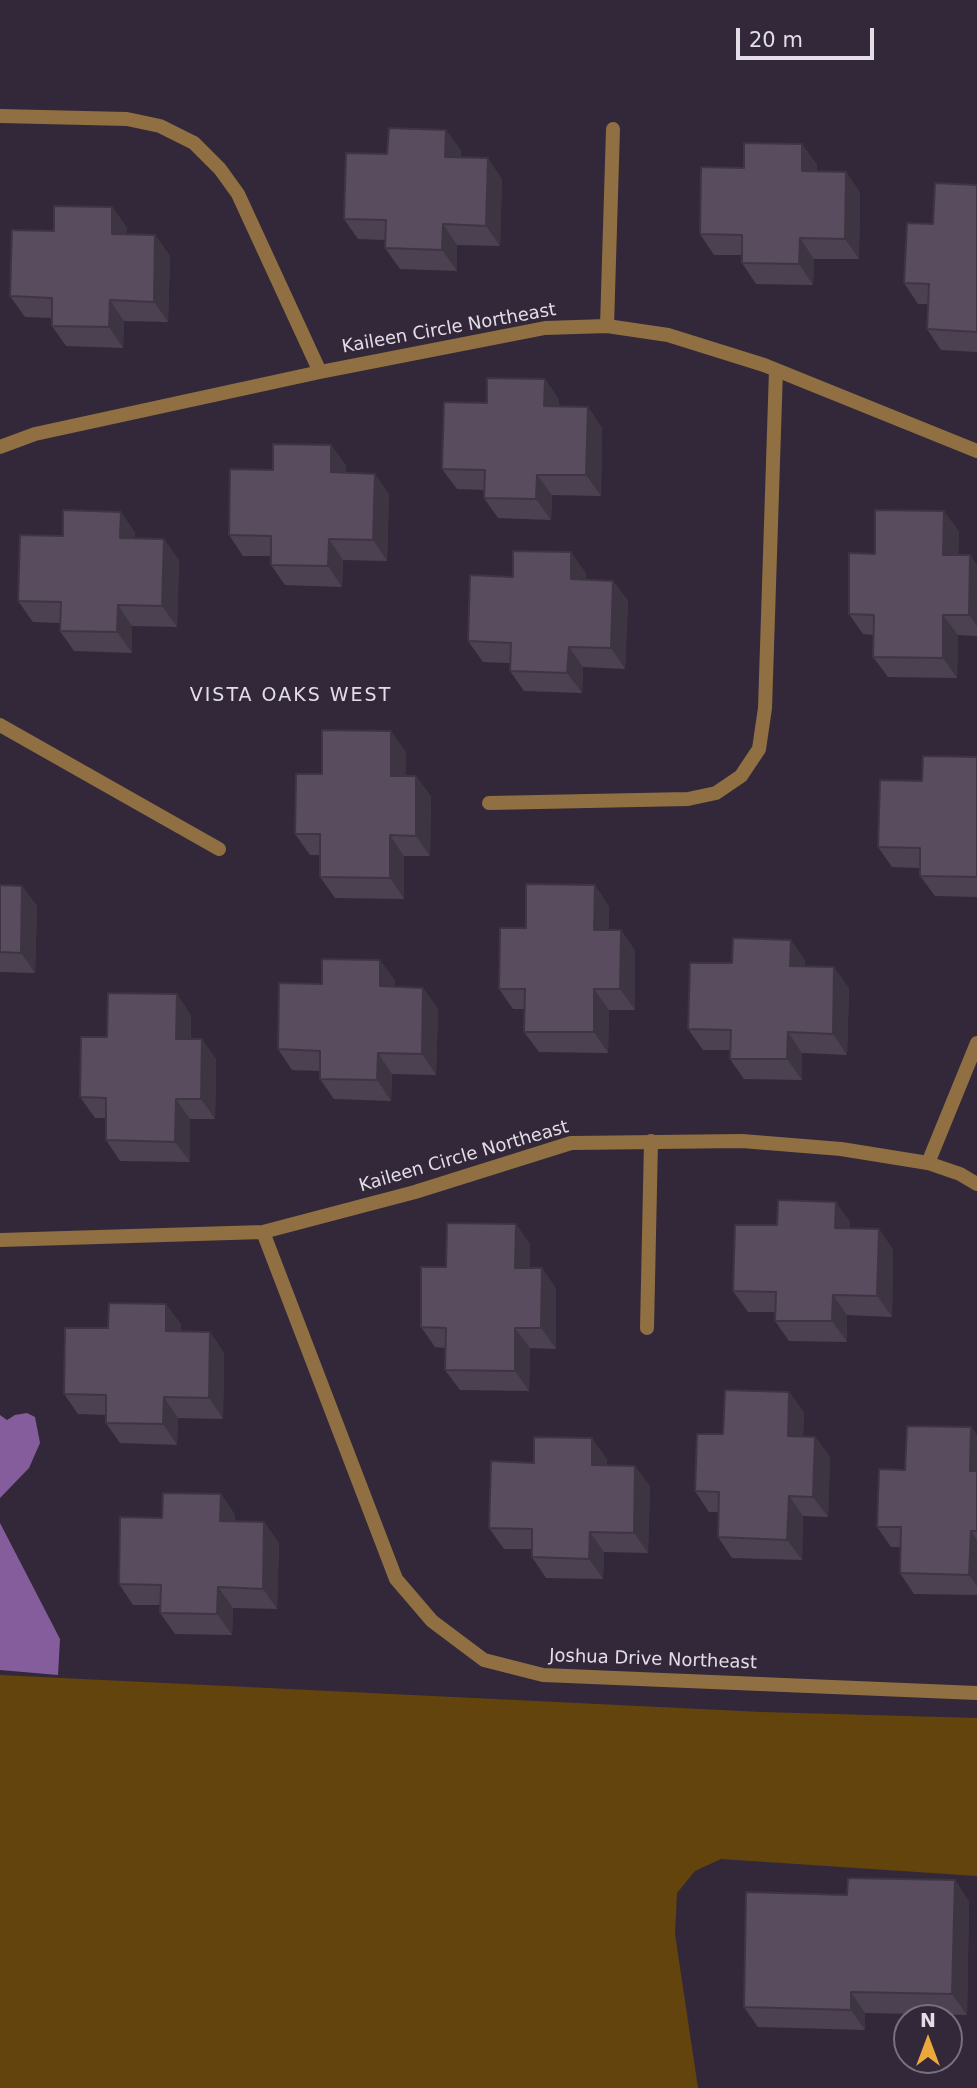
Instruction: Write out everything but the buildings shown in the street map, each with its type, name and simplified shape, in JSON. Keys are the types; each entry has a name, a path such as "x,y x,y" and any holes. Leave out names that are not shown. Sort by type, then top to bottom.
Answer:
{"street":[{"path":"0,116 127,119 160,127 194,143 220,169 238,194 320,372"},
{"path":"607,326 613,129"},
{"name":"Kaileen Circle Northeast","path":"0,447 36,434 320,372 545,328 607,326 668,335 776,370 977,451"},
{"path":"489,803 688,799 716,793 741,776 759,749 765,708 776,370"},
{"path":"0,725 219,849"},
{"path":"928,1163 977,1043"},
{"path":"647,1328 651,1141"},
{"name":"Kaileen Circle Northeast","path":"0,1240 263,1232 415,1192 571,1143 742,1141 841,1149 928,1163 960,1174 977,1184"},
{"name":"Joshua Drive Northeast","path":"263,1232 396,1579 432,1621 484,1660 543,1675 977,1693"}],"shaded area":[{"path":"27,1413 35,1417 40,1443 29,1468 0,1498 0,1415 7,1420"},
{"path":"0,1523 60,1639 58,1675 0,1670"},
{"path":"0,1675 762,1712 977,1718 977,1876 721,1859 695,1871 677,1893 675,1934 698,2088 0,2088"}],"district":[{"name":"VISTA OAKS WEST","path":"291,696"}]}
